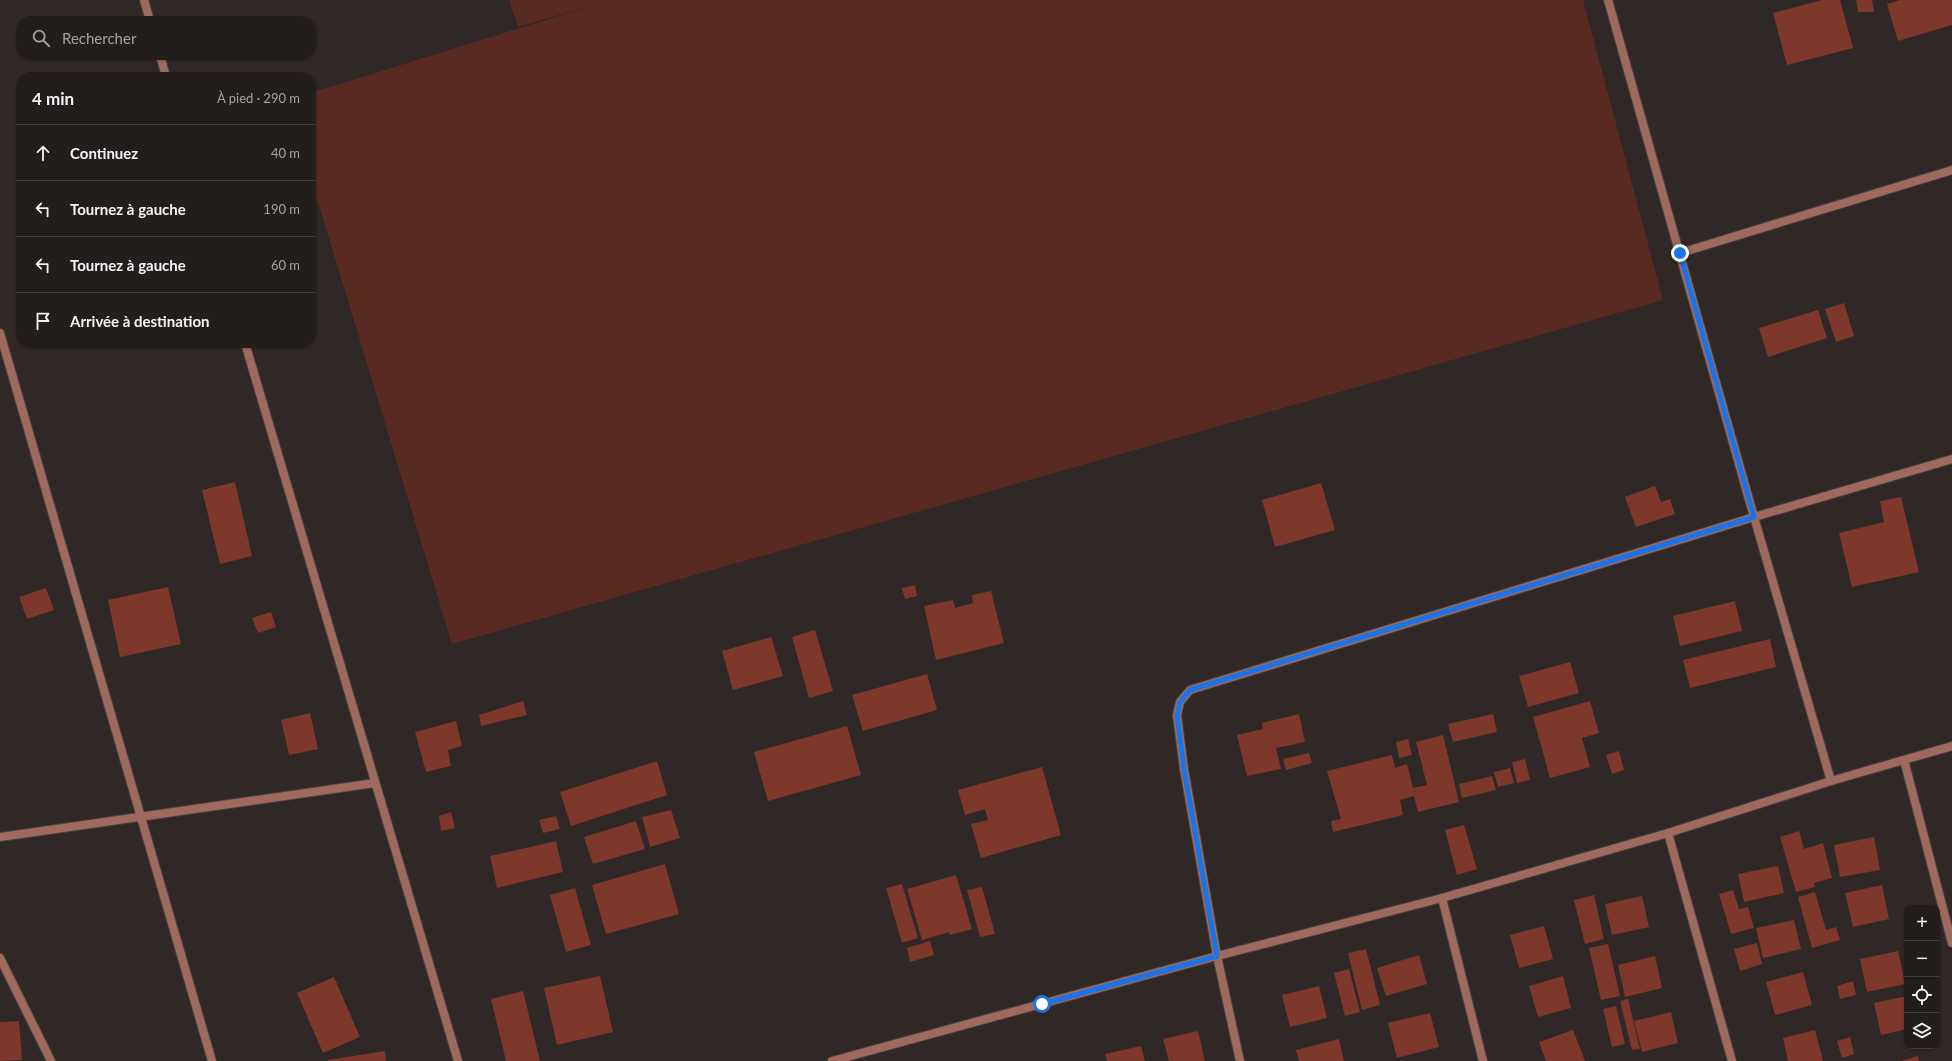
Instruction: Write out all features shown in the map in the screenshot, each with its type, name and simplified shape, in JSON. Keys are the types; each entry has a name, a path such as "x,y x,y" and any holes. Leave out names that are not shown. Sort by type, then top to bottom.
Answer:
{"street":[{"path":"144,0 149,16"},
{"path":"1608,0 1754,517 1831,781"},
{"path":"161,60 165,72"},
{"path":"1680,253 1952,170"},
{"path":"0,333 212,1061"},
{"path":"246,348 458,1061"},
{"path":"1240,1061 1217,956 1184,769 1177,715 1180,702 1190,690 1754,517 1952,459"},
{"path":"832,1061 1217,956 1442,898 1668,833 1831,781 1952,746"},
{"path":"1904,760 1952,943"},
{"path":"0,837 375,783"},
{"path":"1668,833 1732,1061"},
{"path":"1442,898 1483,1061"},
{"path":"0,958 51,1061"}],"shaded area":[{"path":"509,0 1583,0 1663,300 452,644 316,195 316,91 597,4 518,27"}],"building":[{"path":"1822,0 1840,0 1853,48 1787,65 1773,13"},
{"path":"1856,0 1872,0 1874,12 1858,12"},
{"path":"1900,0 1952,0 1952,25 1898,41 1887,4"},
{"path":"1844,303 1854,336 1836,342 1825,309"},
{"path":"1818,310 1827,338 1768,357 1759,328"},
{"path":"235,482 252,556 220,564 202,490"},
{"path":"1321,483 1335,530 1275,547 1262,500"},
{"path":"1655,486 1661,502 1670,499 1675,514 1636,527 1625,497"},
{"path":"1901,497 1919,572 1852,587 1839,533 1884,522 1880,501"},
{"path":"915,585 917,596 905,599 902,588"},
{"path":"168,587 181,644 120,657 108,600"},
{"path":"46,588 54,610 27,619 19,597"},
{"path":"991,591 1004,643 936,660 924,606 953,600 955,608 973,603 972,595"},
{"path":"1735,601 1742,631 1680,646 1673,616"},
{"path":"271,612 276,627 258,633 252,618"},
{"path":"815,630 833,691 809,698 792,637"},
{"path":"771,637 783,676 733,690 722,651"},
{"path":"1770,639 1776,667 1690,688 1683,660"},
{"path":"1570,662 1579,693 1528,707 1519,676"},
{"path":"927,674 937,710 863,731 852,695"},
{"path":"523,701 527,715 481,726 479,715"},
{"path":"1590,701 1599,733 1582,738 1590,767 1550,778 1533,717"},
{"path":"310,713 318,749 289,755 281,720"},
{"path":"1299,714 1305,742 1276,748 1281,769 1247,776 1237,735 1263,729 1262,723"},
{"path":"1493,714 1497,732 1453,742 1448,724"},
{"path":"456,721 462,746 448,750 451,766 426,772 415,732"},
{"path":"847,726 861,775 768,801 754,752"},
{"path":"1443,735 1459,802 1418,812 1414,796 1400,800 1403,815 1333,832 1331,821 1341,819 1327,771 1392,755 1395,768 1407,764 1413,788 1427,785 1416,742"},
{"path":"1408,739 1412,755 1399,758 1396,742"},
{"path":"1619,751 1624,770 1612,774 1606,755"},
{"path":"1309,753 1312,763 1286,770 1283,759"},
{"path":"1525,759 1530,780 1517,783 1512,762"},
{"path":"657,761 667,795 571,826 560,792"},
{"path":"1042,767 1061,835 981,858 971,824 988,820 985,809 965,815 958,790"},
{"path":"1510,768 1514,783 1498,787 1494,772"},
{"path":"1492,776 1496,790 1462,798 1459,784"},
{"path":"671,810 680,838 650,847 642,817"},
{"path":"451,812 455,828 441,831 439,816"},
{"path":"556,816 560,829 543,833 539,820"},
{"path":"636,821 645,849 593,864 584,837"},
{"path":"1464,825 1477,869 1457,875 1445,830"},
{"path":"1799,831 1804,849 1823,843 1832,878 1814,883 1815,887 1796,892 1780,837"},
{"path":"1874,837 1880,870 1840,877 1834,845"},
{"path":"556,841 563,872 497,888 490,856"},
{"path":"665,864 679,914 606,934 592,885"},
{"path":"1778,866 1784,893 1744,902 1738,874"},
{"path":"956,875 972,929 950,935 949,932 922,940 907,889"},
{"path":"902,884 918,938 902,943 886,888"},
{"path":"1882,885 1889,919 1853,927 1845,893"},
{"path":"982,887 995,934 980,937 967,890"},
{"path":"575,888 591,945 566,952 550,895"},
{"path":"1733,890 1739,909 1748,907 1754,928 1731,934 1719,894"},
{"path":"1815,892 1826,930 1836,927 1840,940 1812,948 1798,897"},
{"path":"1594,895 1604,939 1585,944 1574,900"},
{"path":"1642,896 1649,927 1612,935 1605,904"},
{"path":"1794,920 1801,949 1763,958 1756,928"},
{"path":"1544,926 1553,959 1519,968 1510,935"},
{"path":"930,941 934,955 910,962 907,948"},
{"path":"1757,943 1762,964 1740,971 1734,949"},
{"path":"1608,944 1620,996 1601,1000 1589,948"},
{"path":"1366,949 1380,1005 1362,1010 1348,953"},
{"path":"1898,951 1904,984 1867,992 1860,959"},
{"path":"1419,955 1427,984 1386,996 1377,968"},
{"path":"1655,956 1662,988 1625,997 1618,965"},
{"path":"1349,969 1360,1012 1345,1016 1334,973"},
{"path":"1803,972 1812,1005 1775,1015 1766,982"},
{"path":"600,976 613,1032 557,1045 544,988"},
{"path":"1563,976 1571,1008 1538,1017 1529,986"},
{"path":"334,977 360,1037 323,1053 297,993"},
{"path":"1853,981 1856,995 1840,999 1837,986"},
{"path":"1319,986 1327,1018 1290,1027 1282,995"},
{"path":"523,991 540,1061 506,1061 491,999"},
{"path":"1904,997 1904,1030 1881,1035 1874,1003"},
{"path":"1628,999 1640,1049 1632,1050 1620,1001"},
{"path":"1616,1006 1625,1044 1612,1047 1603,1009"},
{"path":"1671,1012 1678,1043 1642,1052 1634,1021"},
{"path":"1430,1013 1439,1047 1397,1058 1388,1023"},
{"path":"19,1021 22,1060 0,1061 0,1022"},
{"path":"1573,1030 1585,1061 1546,1061 1539,1042"},
{"path":"1815,1030 1823,1061 1788,1061 1783,1038"},
{"path":"1198,1031 1205,1061 1169,1061 1163,1039"},
{"path":"1850,1037 1854,1054 1842,1058 1837,1041"},
{"path":"1339,1039 1344,1061 1299,1061 1296,1050"},
{"path":"1141,1046 1145,1061 1107,1061 1105,1054"},
{"path":"385,1051 386,1061 328,1061 328,1060"},
{"path":"1918,1056 1919,1061 1901,1061"}],"route":[{"path":"1042,1004 1217,956 1184,769 1177,715 1180,702 1190,690 1754,517 1680,253"}]}
